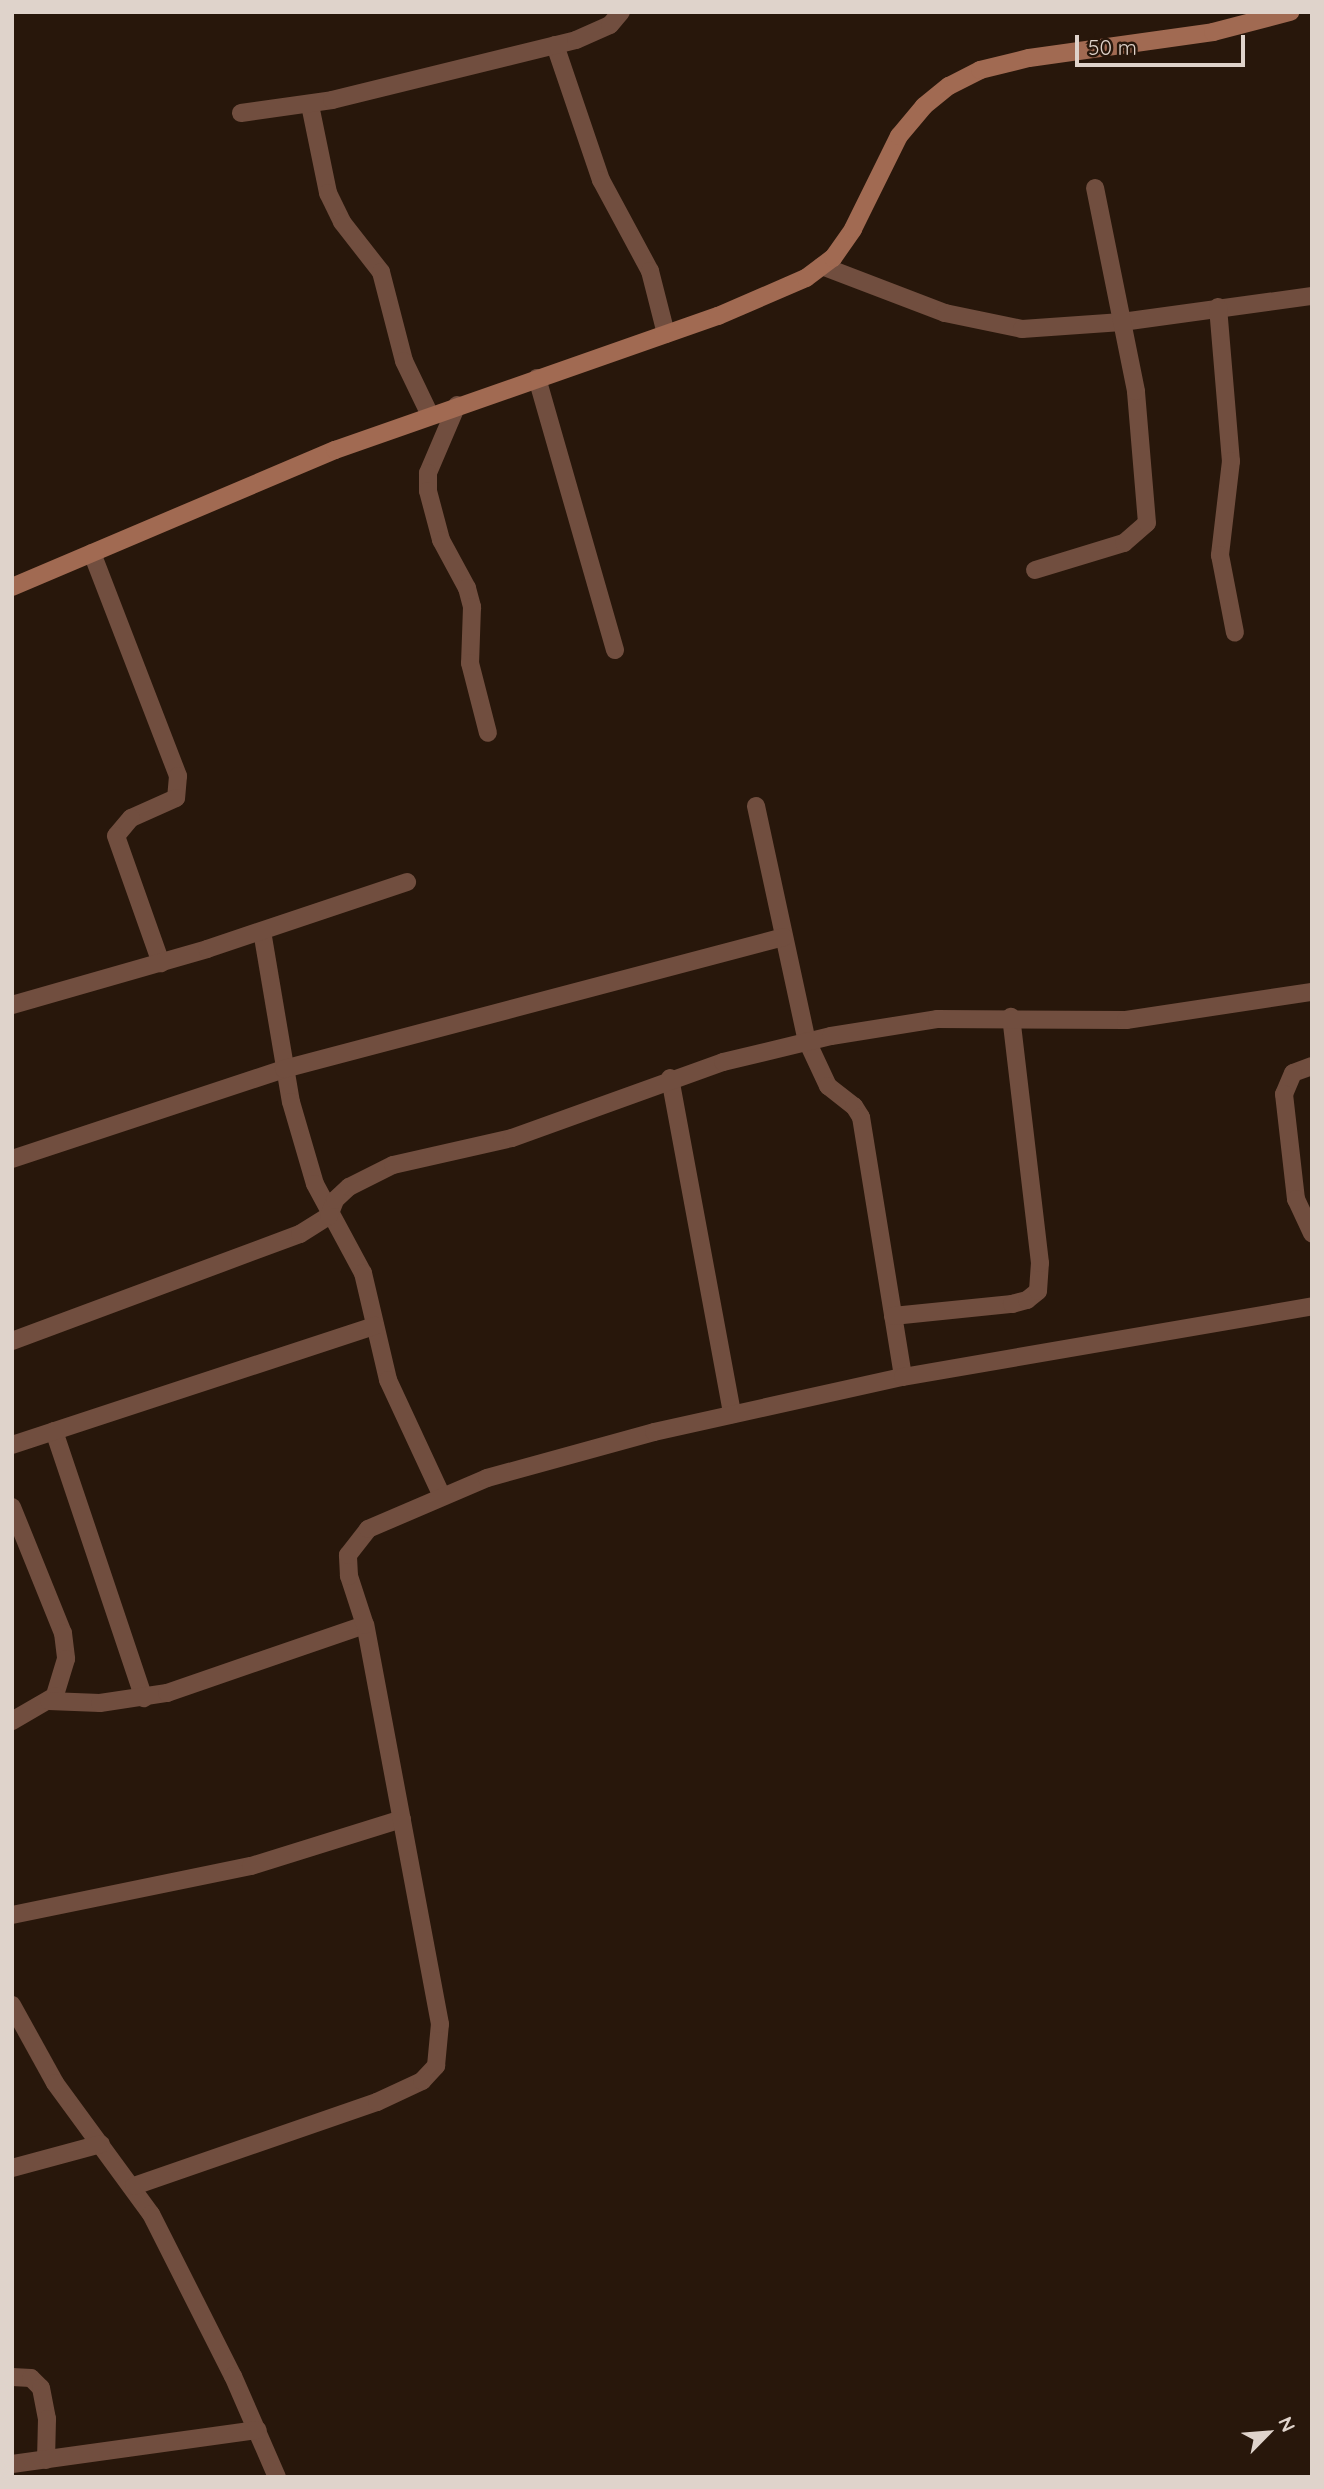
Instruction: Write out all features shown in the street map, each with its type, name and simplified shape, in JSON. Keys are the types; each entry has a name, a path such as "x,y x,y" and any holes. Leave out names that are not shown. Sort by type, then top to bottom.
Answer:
{"main road":[{"path":"12,587 430,415 764,298 821,266 853,229 899,136 948,86 980,70 1029,58 1213,32 1290,12"}],"street":[{"path":"241,113 310,104 555,45 611,17"},
{"path":"555,45 601,180 650,271 666,334"},
{"path":"310,104 328,193 342,222 380,272 404,362 430,415"},
{"path":"1035,570 1124,543 1147,523 1140,429 1096,188"},
{"path":"821,266 944,313 996,325 1050,329 1312,296"},
{"path":"1218,307 1231,461 1220,555 1235,633"},
{"path":"537,378 615,650"},
{"path":"457,405 428,473 428,491 441,540 469,598 470,663 488,733"},
{"path":"92,553 178,776 176,799 131,818 116,836 161,963"},
{"path":"756,806 807,1041 828,1086 854,1106 860,1118 903,1377"},
{"path":"12,1005 262,932 407,882"},
{"path":"262,932 284,1069 298,1130 329,1216 363,1273 371,1293 375,1326 388,1380 441,1494"},
{"path":"12,1159 284,1069 784,936"},
{"path":"12,1341 300,1234 329,1216 335,1200 349,1187 393,1165 512,1138 670,1078 807,1041 937,1019 1011,1017 1126,1020 1312,992"},
{"path":"893,1316 1012,1304 1027,1300 1038,1291 1040,1263 1011,1017"},
{"path":"1312,1066 1293,1073 1284,1094 1296,1199 1312,1234"},
{"path":"670,1078 732,1414"},
{"path":"134,2186 388,2098 422,2081 436,2066 440,2024 365,1625 349,1576 348,1555 355,1541 368,1529 441,1494 565,1455 732,1414 903,1377 1312,1306"},
{"path":"12,1445 375,1326"},
{"path":"54,1431 144,1698"},
{"path":"12,1507 63,1633 63,1678 49,1700 12,1721"},
{"path":"49,1700 100,1703 144,1698 365,1625"},
{"path":"12,1915 251,1866 402,1819"},
{"path":"12,2005 55,2083 134,2186 258,2430 277,2477"},
{"path":"12,2168 101,2144"},
{"path":"12,2377 32,2378 41,2388 47,2419 46,2460"},
{"path":"12,2464 258,2430"}]}
